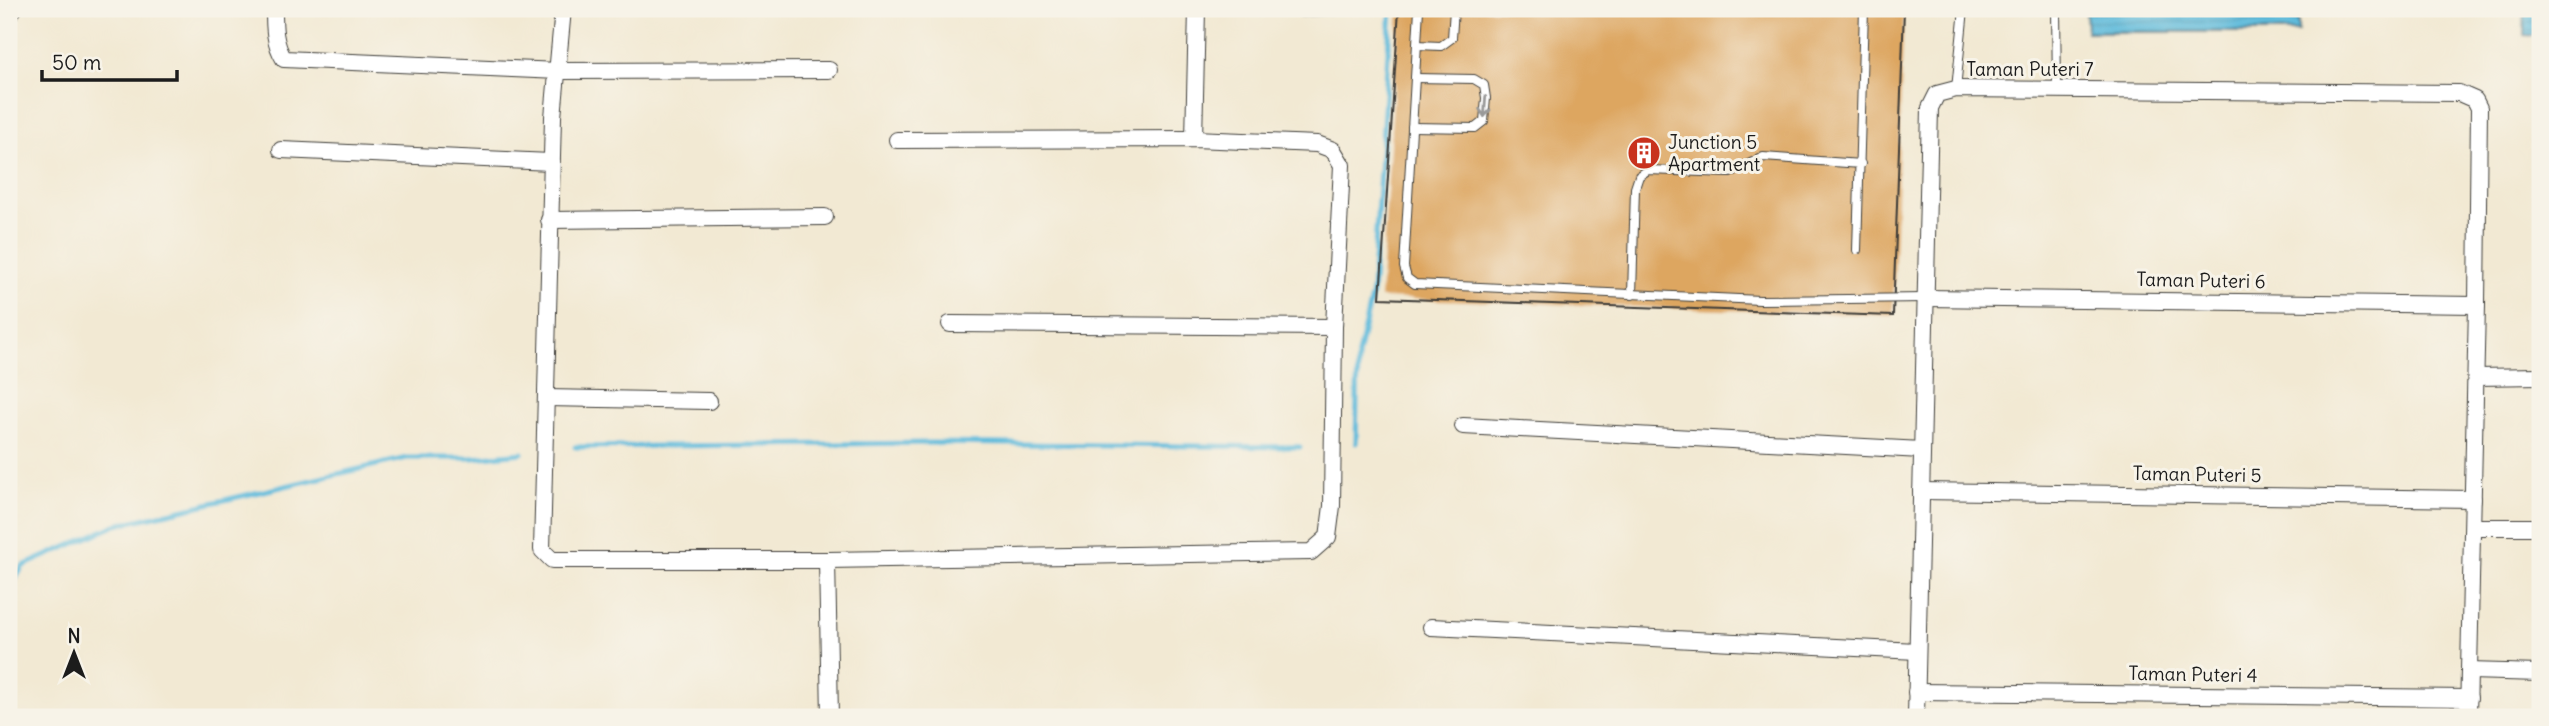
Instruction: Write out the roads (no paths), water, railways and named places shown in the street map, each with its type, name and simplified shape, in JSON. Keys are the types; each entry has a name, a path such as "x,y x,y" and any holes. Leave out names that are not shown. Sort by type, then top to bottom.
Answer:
{"street":[{"path":"9,13 14,9"},
{"path":"274,9 274,31 284,59 559,71 830,70"},
{"path":"563,9 551,162 542,550 552,560 827,560 1311,552 1328,537 1332,506 1334,327 1342,165 1333,150 1317,144 1194,139 897,140"},
{"path":"1194,139 1197,9"},
{"name":"Taman Puteri 7","path":"1916,717 1930,108 1937,94 1956,89 2459,93 2475,100 2479,108 2477,305"},
{"path":"281,150 551,162"},
{"path":"549,220 825,217"},
{"name":"Taman Puteri 6","path":"1925,298 2477,305"},
{"path":"2468,717 2477,305"},
{"path":"950,324 1334,327"},
{"path":"2476,377 2540,376"},
{"path":"546,398 709,401"},
{"path":"1462,426 1922,450"},
{"name":"Taman Puteri 5","path":"1921,491 2473,499"},
{"path":"2473,527 2540,527"},
{"path":"827,560 830,717"},
{"path":"1431,627 1917,651"},
{"path":"2469,671 2540,673"},
{"name":"Taman Puteri 4","path":"1916,692 2469,698"}],"lane":[{"path":"1419,9 1404,267 1407,278 1415,284 1759,300 1925,298"},
{"path":"1417,45 1441,46 1452,38 1454,9"},
{"path":"1686,9 1698,12 1709,9"},
{"path":"1857,250 1864,9"},
{"path":"1956,89 1964,9"},
{"path":"2056,9 2057,89"},
{"path":"1412,127 1475,128 1484,121 1486,110 1484,85 1474,79 1415,78"},
{"path":"1632,295 1635,188 1639,176 1648,170 1730,173 1763,157 1861,164"}],"water":[{"path":"1301,9 1354,9 1301,16"},
{"path":"2086,9 2298,9 2298,32 2087,32"},
{"path":"2525,9 2540,9 2540,36 2524,35"}],"waterway":[{"path":"1356,443 1358,355 1372,293 1391,9"},
{"path":"575,447 930,443 1300,447"},
{"path":"9,590 23,566 116,525 407,458 473,458 522,453"},
{"path":"9,657 9,668"}],"place":[{"name":"Junction 5 Apartment","path":"1644,153"}]}
